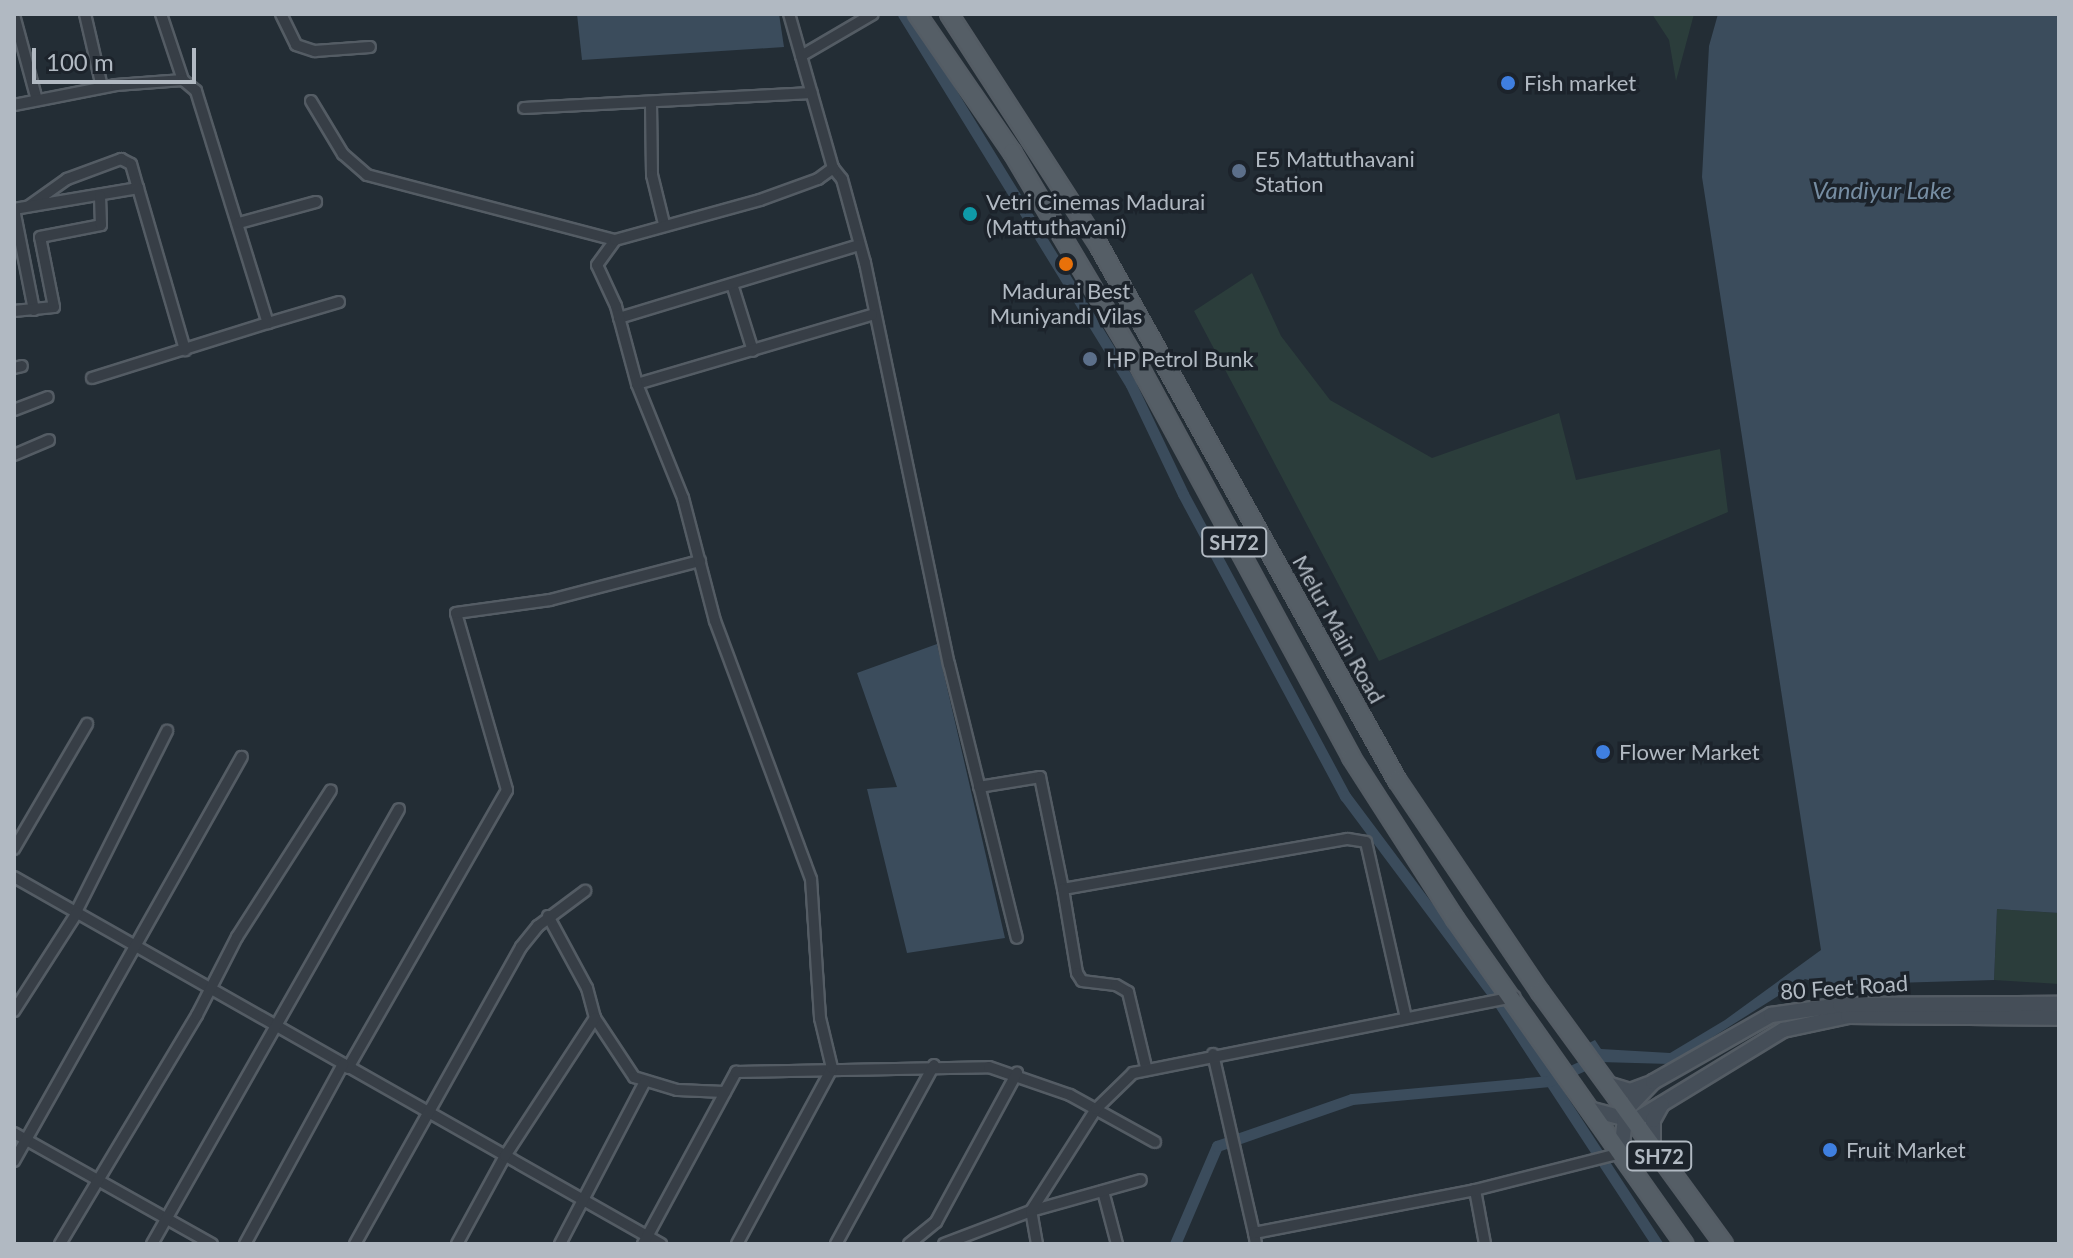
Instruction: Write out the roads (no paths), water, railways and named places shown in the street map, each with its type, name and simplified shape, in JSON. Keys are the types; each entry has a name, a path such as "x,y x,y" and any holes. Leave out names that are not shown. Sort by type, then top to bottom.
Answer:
{"main road":[{"name":"SH72","path":"917,14 1012,152 1138,364 1351,757 1455,919 1514,997 1617,1155 1684,1244"},
{"name":"Melur Main Road","path":"949,14 1099,246 1397,780 1628,1117 1724,1244"},
{"name":"80 Feet Road","path":"1628,1117 1653,1082 1771,1015 1854,1005 2059,1004"},
{"name":"80 Feet Road","path":"1628,1117 1664,1100 1783,1030 1848,1016 2059,1018"},
{"path":"1607,1084 1630,1091 1653,1082"},
{"path":"1653,1149 1653,1120 1664,1100"},
{"path":"1589,1109 1628,1117 1617,1155"}],"street":[{"path":"85,14 102,87"},
{"path":"161,14 183,80 196,91 268,323"},
{"path":"281,14 296,45 315,51 370,47"},
{"path":"789,14 833,168 842,179 859,245 872,315 888,363 894,421 1017,938"},
{"path":"801,56 873,14"},
{"path":"14,15 37,100"},
{"path":"14,105 102,87 183,80"},
{"path":"524,108 812,93"},
{"path":"311,101 349,161 367,175 615,240 760,200 818,179 833,168"},
{"path":"651,103 652,175 664,224"},
{"path":"28,207 67,179 121,159 131,164 185,350"},
{"path":"34,310 14,209 138,188"},
{"path":"14,311 51,310 56,303 40,237 101,225 100,196"},
{"path":"239,223 316,202"},
{"path":"615,240 597,265 619,318 637,384 683,498 715,621 811,879 820,1018 832,1068 737,1244"},
{"path":"619,318 859,245"},
{"path":"732,284 753,351"},
{"path":"92,378 339,302"},
{"path":"637,384 872,315"},
{"path":"14,410 48,397"},
{"path":"14,455 49,440"},
{"path":"245,1244 507,790 456,613 550,600 700,561"},
{"path":"14,849 87,724"},
{"path":"14,1011 76,912 167,731"},
{"path":"14,1161 242,757"},
{"path":"979,787 1040,777 1077,973 1082,981 1116,985 1128,992 1146,1067"},
{"path":"60,1244 209,988 331,790"},
{"path":"152,1244 399,809"},
{"path":"1063,889 1359,839 1372,851 1406,1018"},
{"path":"14,877 586,1201 645,1240 661,1244"},
{"path":"355,1244 521,947 548,916 585,891"},
{"path":"548,916 587,988 595,1018 626,1068 644,1083 725,1092"},
{"path":"1037,1244 1031,1211 1096,1109 1146,1067 1496,1004 1514,997"},
{"path":"457,1244 505,1156 595,1018"},
{"path":"1213,1054 1255,1238 1594,1163 1617,1155"},
{"path":"836,1244 934,1065"},
{"path":"645,1240 736,1072 934,1065 1017,1073 1096,1109 1155,1142"},
{"path":"909,1244 936,1222 1017,1073"},
{"path":"560,1244 586,1201 644,1083"},
{"path":"14,1133 212,1244"},
{"path":"951,1243 1031,1211 1141,1180"},
{"path":"1475,1190 1485,1244"},
{"path":"1103,1191 1117,1244"}],"water":[{"path":"577,14 779,14 784,47 582,60"},
{"name":"Vandiyur Lake","path":"1718,14 2059,14 2059,913 1997,909 1994,980 1826,985 1805,979 1670,1064 1600,1062 1587,1044 1595,1040 1601,1049 1670,1053 1725,1020 1821,950 1702,177 1709,46"},
{"path":"937,644 1005,938 907,953 867,789 897,787 857,673"}],"waterway":[{"path":"903,14 1131,385 1183,494 1345,796 1494,995 1657,1244"},
{"path":"1175,1244 1217,1146 1352,1099 1549,1081 1597,1059"}],"place":[{"name":"Fish market","path":"1508,83"},
{"name":"E5 Mattuthavani Station","path":"1239,171"},
{"name":"Vetri Cinemas Madurai (Mattuthavani)","path":"970,214"},
{"name":"Madurai Best Muniyandi Vilas","path":"1066,264"},
{"name":"HP Petrol Bunk","path":"1090,359"},
{"name":"Flower Market","path":"1603,752"},
{"name":"Fruit Market","path":"1830,1150"}]}
